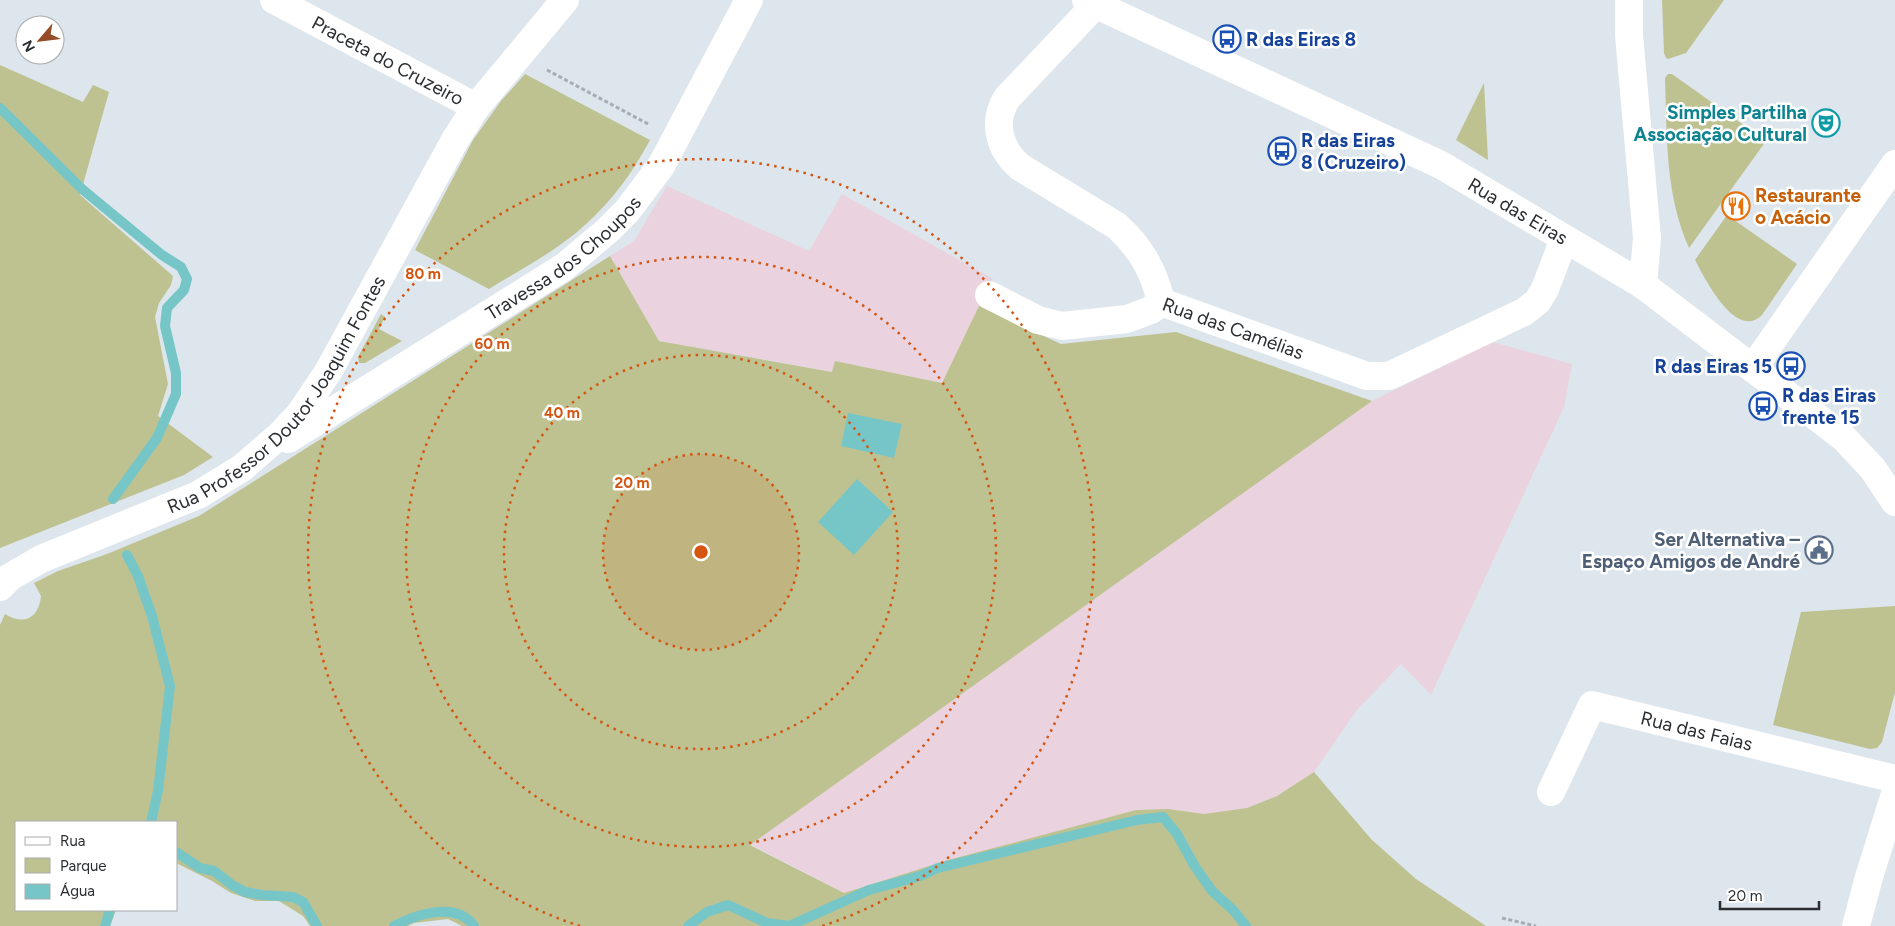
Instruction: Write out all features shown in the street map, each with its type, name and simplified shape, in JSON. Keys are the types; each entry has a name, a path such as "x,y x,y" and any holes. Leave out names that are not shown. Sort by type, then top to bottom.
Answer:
{"street":[{"name":"Praceta do Cruzeiro","path":"274,0 476,107"},
{"name":"Rua Professor Doutor Joaquim Fontes","path":"0,586 25,567 198,495 242,468 281,434 314,394 328,372 455,140 476,107 565,0"},
{"name":"Travessa dos Choupos","path":"242,468 564,267 586,250 614,224 639,196 661,166 750,0"},
{"path":"1629,0 1629,34 1647,238 1643,285"},
{"name":"Rua das Eiras","path":"1091,2 1441,165 1643,285 1842,437 1873,469 1895,502"},
{"name":"Rua das Camélias","path":"1091,2 1007,98 998,121 1000,139 1008,155 1020,167 1117,226 1130,238 1142,252 1150,268 1157,284 1161,302 1367,376 1389,376 1524,312 1537,302 1545,289 1564,239"},
{"path":"1753,368 1895,164"},
{"path":"989,295 1038,320 1062,326 1127,319 1151,310 1161,302"},
{"name":"Rua das Faias","path":"1551,792 1592,705 1895,780"},
{"path":"1856,926 1895,794"}],"path":[{"path":"545,69 677,139"},
{"path":"1502,918 1536,926"}],"shaded area":[{"path":"667,186 809,251 842,194 993,279 942,383 835,361 833,372 659,341 610,256 634,241"},
{"path":"1493,342 1572,364 1564,407 1431,695 1401,664 1357,710 1314,772 1277,796 1247,808 1204,815 1168,809 1136,810 948,860 844,893 750,844 1372,401"}],"green space":[{"path":"1662,0 1724,0 1686,53 1668,59 1664,53"},
{"path":"0,65 83,102 93,85 109,92 80,195 173,276 171,285 159,303 155,317 168,384 158,416 213,457 184,475 0,548"},
{"path":"525,74 650,140 621,186 585,225 551,251 489,289 415,250 473,140 501,101"},
{"path":"1668,74 1672,74 1766,141 1689,248 1681,228 1671,186 1667,143 1665,78"},
{"path":"1484,83 1488,160 1456,140"},
{"path":"1727,215 1797,264 1762,315 1752,321 1742,320 1732,314 1722,304 1695,260"},
{"path":"610,256 659,341 832,372 835,361 942,383 979,306 1061,344 1176,332 1372,401 750,845 844,893 948,860 1136,810 1168,809 1204,814 1247,808 1277,796 1314,772 1371,839 1416,879 1486,926 462,926 448,919 414,923 408,926 310,926 303,916 279,901 255,901 231,893 178,864 178,821 15,821 15,911 116,911 110,926 0,926 0,625 5,614 18,619 29,618 34,615 40,604 41,596 34,583 58,571 107,554 199,516"},
{"path":"381,314 385,317 379,329 402,341 365,363 359,363 358,357"},
{"path":"1895,606 1895,692 1882,742 1877,748 1870,749 1773,725 1801,612"}],"water":[{"path":"848,413 902,424 894,458 841,446"},
{"path":"857,479 893,512 854,555 818,522"}],"waterway":[{"path":"0,108 82,189 162,255 181,267 187,279 184,290 167,308 165,326 176,373 176,394 157,438 113,499"},
{"path":"127,555 138,576 152,616 170,686 158,791 151,821"},
{"path":"688,926 707,912 728,905 767,923 789,926 869,890 920,876 938,868 1137,820 1163,817 1177,834 1194,865 1212,891 1234,911 1246,926"},
{"path":"178,853 200,868 214,871 245,892 293,897 303,902 317,926"},
{"path":"105,926 110,911"},
{"path":"394,926 414,917 436,912 457,914 466,918 474,926"}],"place":[{"name":"R das Eiras 8","path":"1227,39"},
{"name":"Simples Partilha Associação Cultural","path":"1826,123"},
{"name":"R das Eiras 8 (Cruzeiro)","path":"1282,151"},
{"name":"Restaurante o Acácio","path":"1736,206"},
{"name":"R das Eiras 15","path":"1791,366"},
{"name":"R das Eiras frente 15","path":"1763,406"},
{"name":"Ser Alternativa – Espaço Amigos de André","path":"1819,550"}]}
